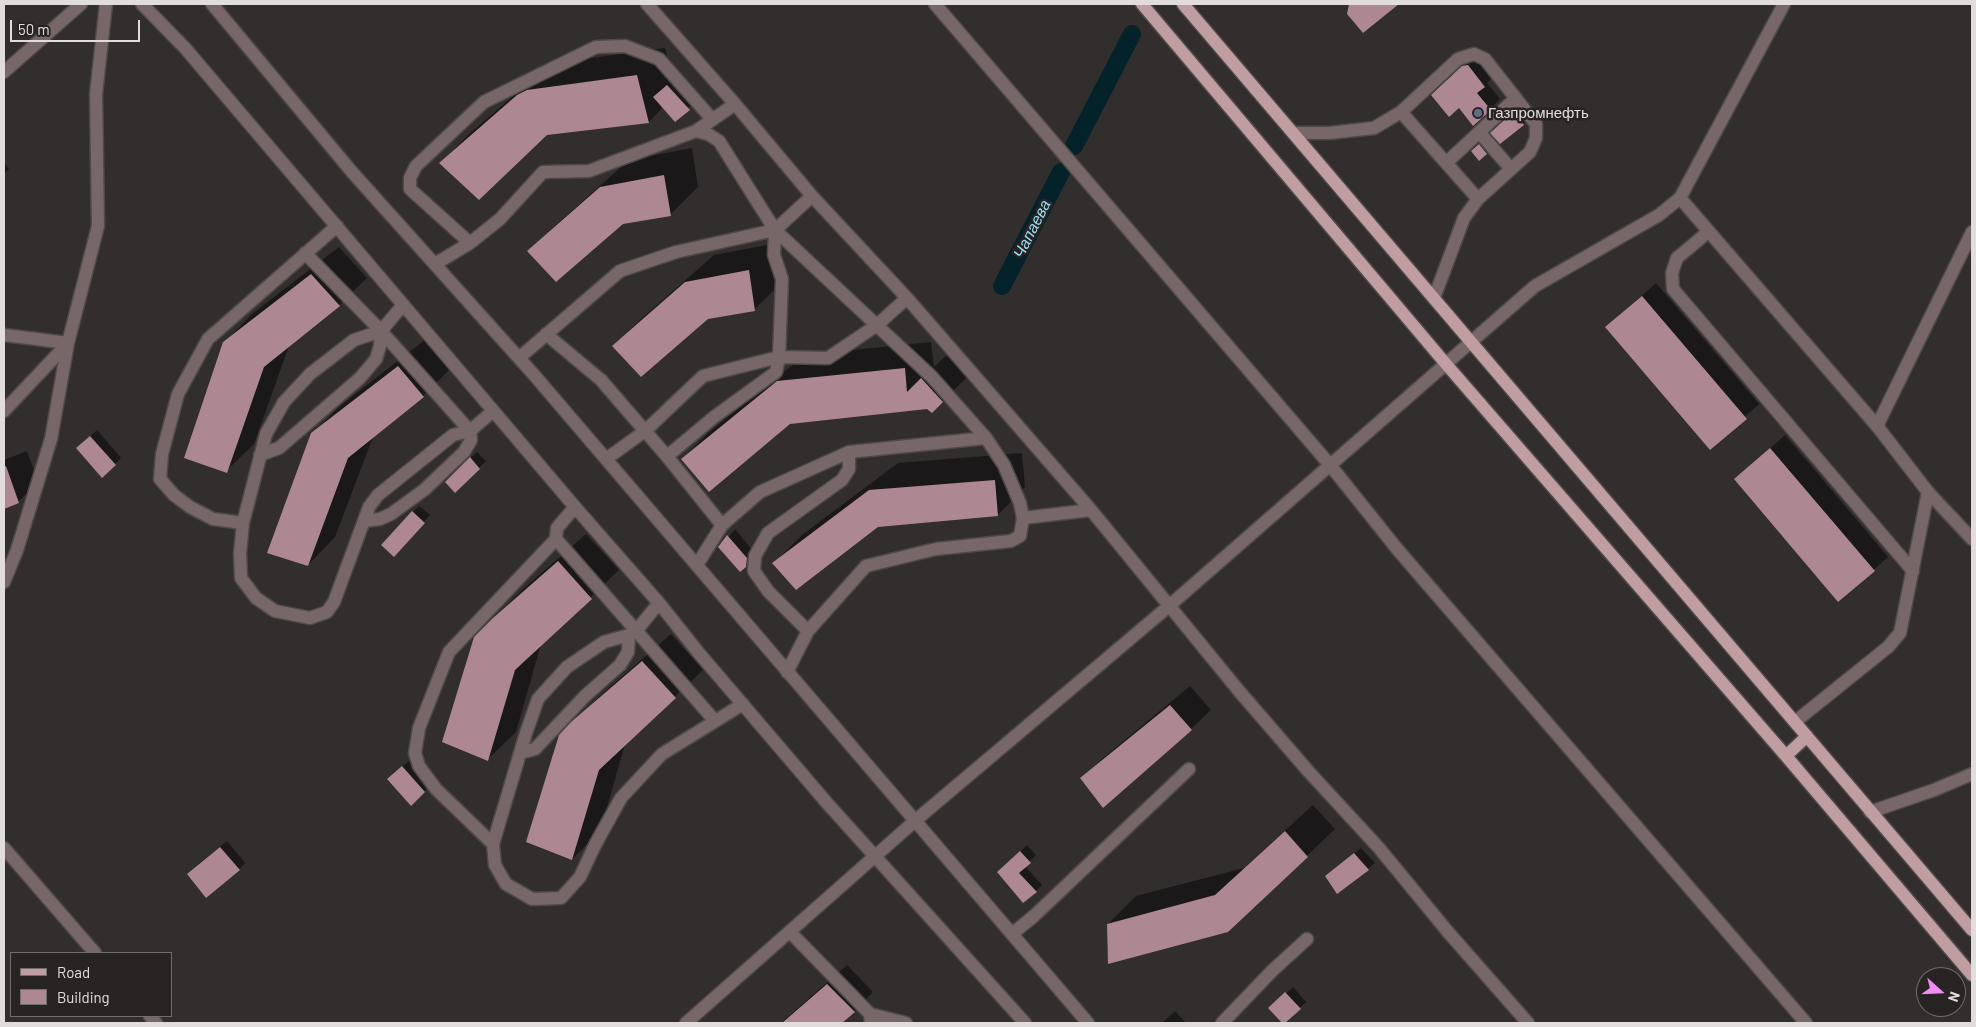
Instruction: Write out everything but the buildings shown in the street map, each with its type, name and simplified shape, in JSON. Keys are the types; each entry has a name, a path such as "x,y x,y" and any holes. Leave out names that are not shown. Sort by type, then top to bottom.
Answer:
{"main road":[{"path":"1142,4 1446,364 1786,756 1972,975"},
{"path":"1183,4 1796,721 1870,812 1972,930"},
{"path":"1786,756 1807,736"}],"street":[{"path":"4,72 81,4"},
{"path":"4,582 17,550 51,439 68,344 98,226 96,94 106,4"},
{"path":"142,4 185,48 493,411 660,603 827,803 1025,1023"},
{"path":"212,4 352,172 519,358 1088,1023"},
{"path":"647,4 735,104 812,196 907,298 1091,510 1258,713 1379,848 1448,932 1528,1023"},
{"path":"935,4 1330,465 1398,550 1806,1023"},
{"path":"686,1023 916,820 1169,606 1535,286 1659,215 1680,198 1784,4"},
{"path":"470,243 410,189 410,178 416,166 484,102 596,47 624,46 659,59 712,120"},
{"path":"1293,133 1329,134 1374,128 1401,112 1458,59 1474,54 1486,59 1536,124 1536,138 1530,152 1478,199 1464,218 1434,298"},
{"path":"1446,163 1516,98"},
{"path":"435,264 470,243 500,219 543,172 589,171 696,131 735,104"},
{"path":"1401,112 1478,199"},
{"path":"696,131 708,134 719,141 775,230 932,377 986,438 1004,465 1020,503 1023,518 1020,536 1011,541 936,549 866,566 808,631 787,672"},
{"path":"1479,132 1511,169"},
{"path":"519,358 620,271 676,252 775,230 812,196"},
{"path":"1680,198 1876,426 1928,492 1972,539"},
{"path":"243,523 213,519 174,495 160,479 162,454 178,394 208,339 336,226"},
{"path":"665,454 671,453 714,417 776,372 779,357 782,279 774,255 775,230"},
{"path":"1708,232 1677,258 1672,273 1673,288 1913,571"},
{"path":"1876,426 1972,232"},
{"path":"305,253 381,331 470,430 471,440 464,452 424,490 391,514 380,519 364,521"},
{"path":"606,459 645,431 703,376 779,357 828,358 876,325 907,298"},
{"path":"403,305 381,331 354,340 310,374 284,402 266,434 243,523 240,553 241,578 256,598 275,611 310,618 327,612 334,602 369,507 396,480 453,435 470,430 493,411"},
{"path":"260,455 279,448 360,378 376,360 380,346 381,331"},
{"path":"546,334 601,380 665,454 722,525"},
{"path":"4,335 68,344"},
{"path":"4,411 68,344"},
{"path":"697,565 722,525 760,492 849,452 986,438"},
{"path":"808,631 768,591 758,578 754,570 755,556 768,533 842,480 849,469 849,452"},
{"path":"1796,721 1888,647 1900,633 1928,492"},
{"path":"493,844 436,788 419,766 416,753 419,728 450,652 556,540 557,528 575,506"},
{"path":"1023,518 1091,510"},
{"path":"556,540 633,633 715,721"},
{"path":"520,753 535,749 585,696 620,665 628,652 633,633 660,603"},
{"path":"633,633 604,642 567,667 538,699 493,844 495,865 506,884 532,899 562,898 580,877 621,798 662,754 743,704"},
{"path":"1012,934 1034,916 1188,769"},
{"path":"1870,812 1934,790 1972,774"},
{"path":"4,848 94,952"},
{"path":"790,932 871,1018 906,1023"},
{"path":"1222,1023 1273,970 1307,939"}],"waterway":[{"name":"Чапаева","path":"1074,146 1132,34"},
{"name":"Чапаева","path":"1002,286 1061,172"}],"place":[{"name":"Газпромнефть","path":"1478,113"}]}
